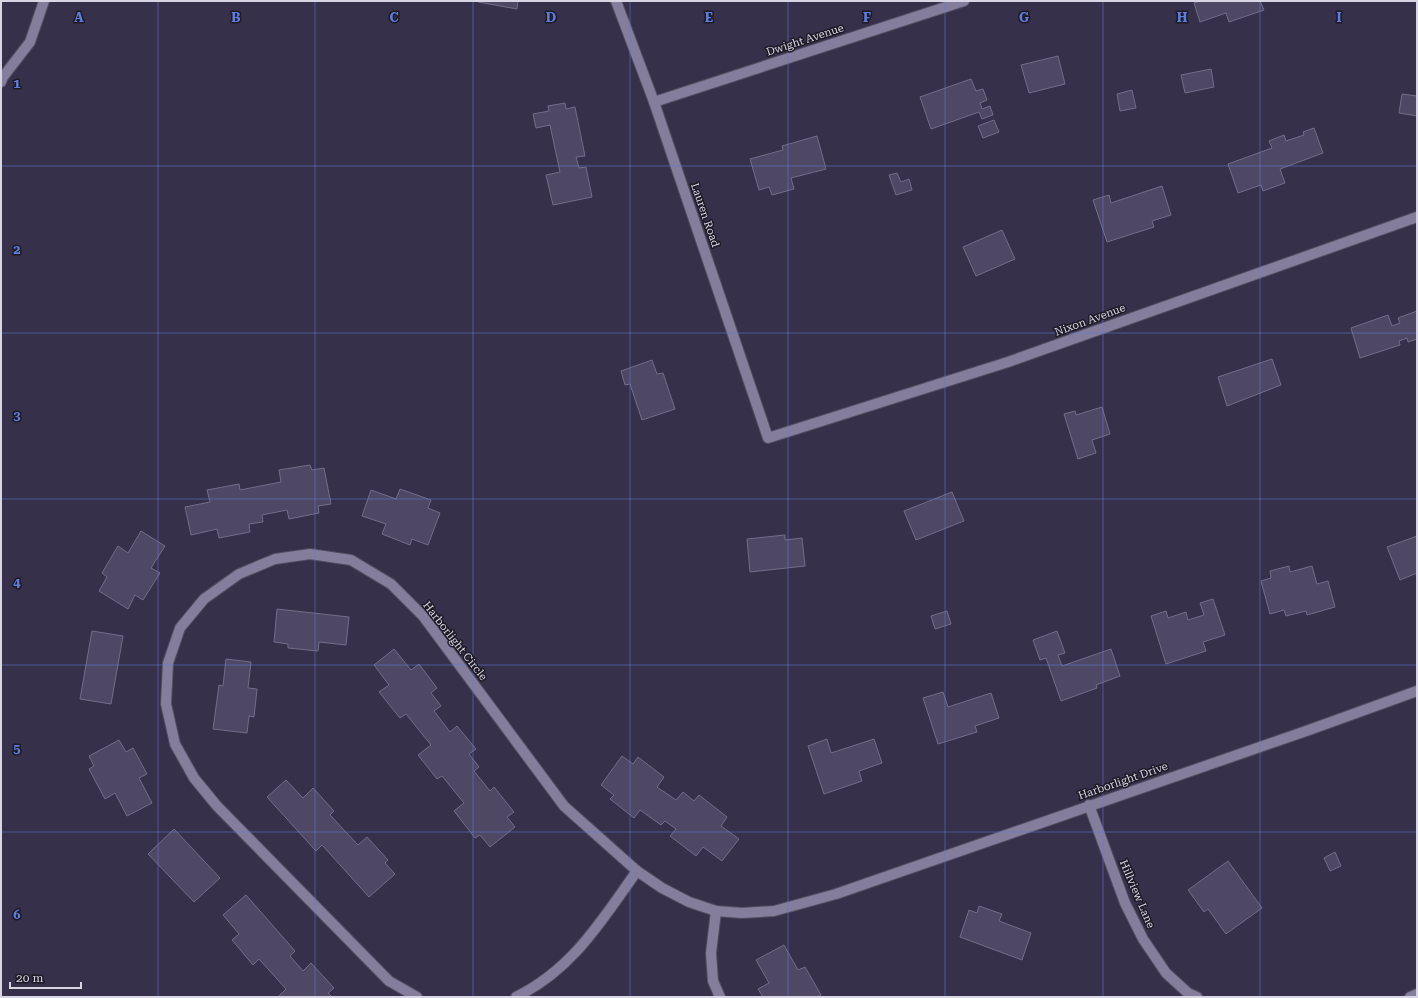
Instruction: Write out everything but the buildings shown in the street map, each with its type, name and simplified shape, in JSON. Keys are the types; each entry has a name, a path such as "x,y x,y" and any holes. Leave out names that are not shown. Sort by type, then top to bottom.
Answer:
{"street":[{"path":"1,82 3,77 30,42 44,1"},
{"name":"Lauren Road","path":"616,1 654,102 768,438"},
{"name":"Dwight Avenue","path":"654,102 964,1"},
{"name":"Nixon Avenue","path":"768,438 1008,362 1417,217"},
{"name":"Harborlight Circle","path":"417,997 389,981 217,806 194,778 175,744 166,704 167,670 180,628 204,599 239,574 275,559 310,554 351,560 391,584 423,616 564,806 637,871 662,888 688,902 716,911 742,913 774,911 836,894"},
{"name":"Harborlight Drive","path":"836,894 1417,691"},
{"name":"Hillview Lane","path":"1089,805 1133,922 1166,973 1190,996"},
{"path":"516,997 532,989 562,966 588,939 637,871"},
{"path":"716,911 711,953 713,981 720,997"},
{"path":"1410,997 1417,994"}]}
